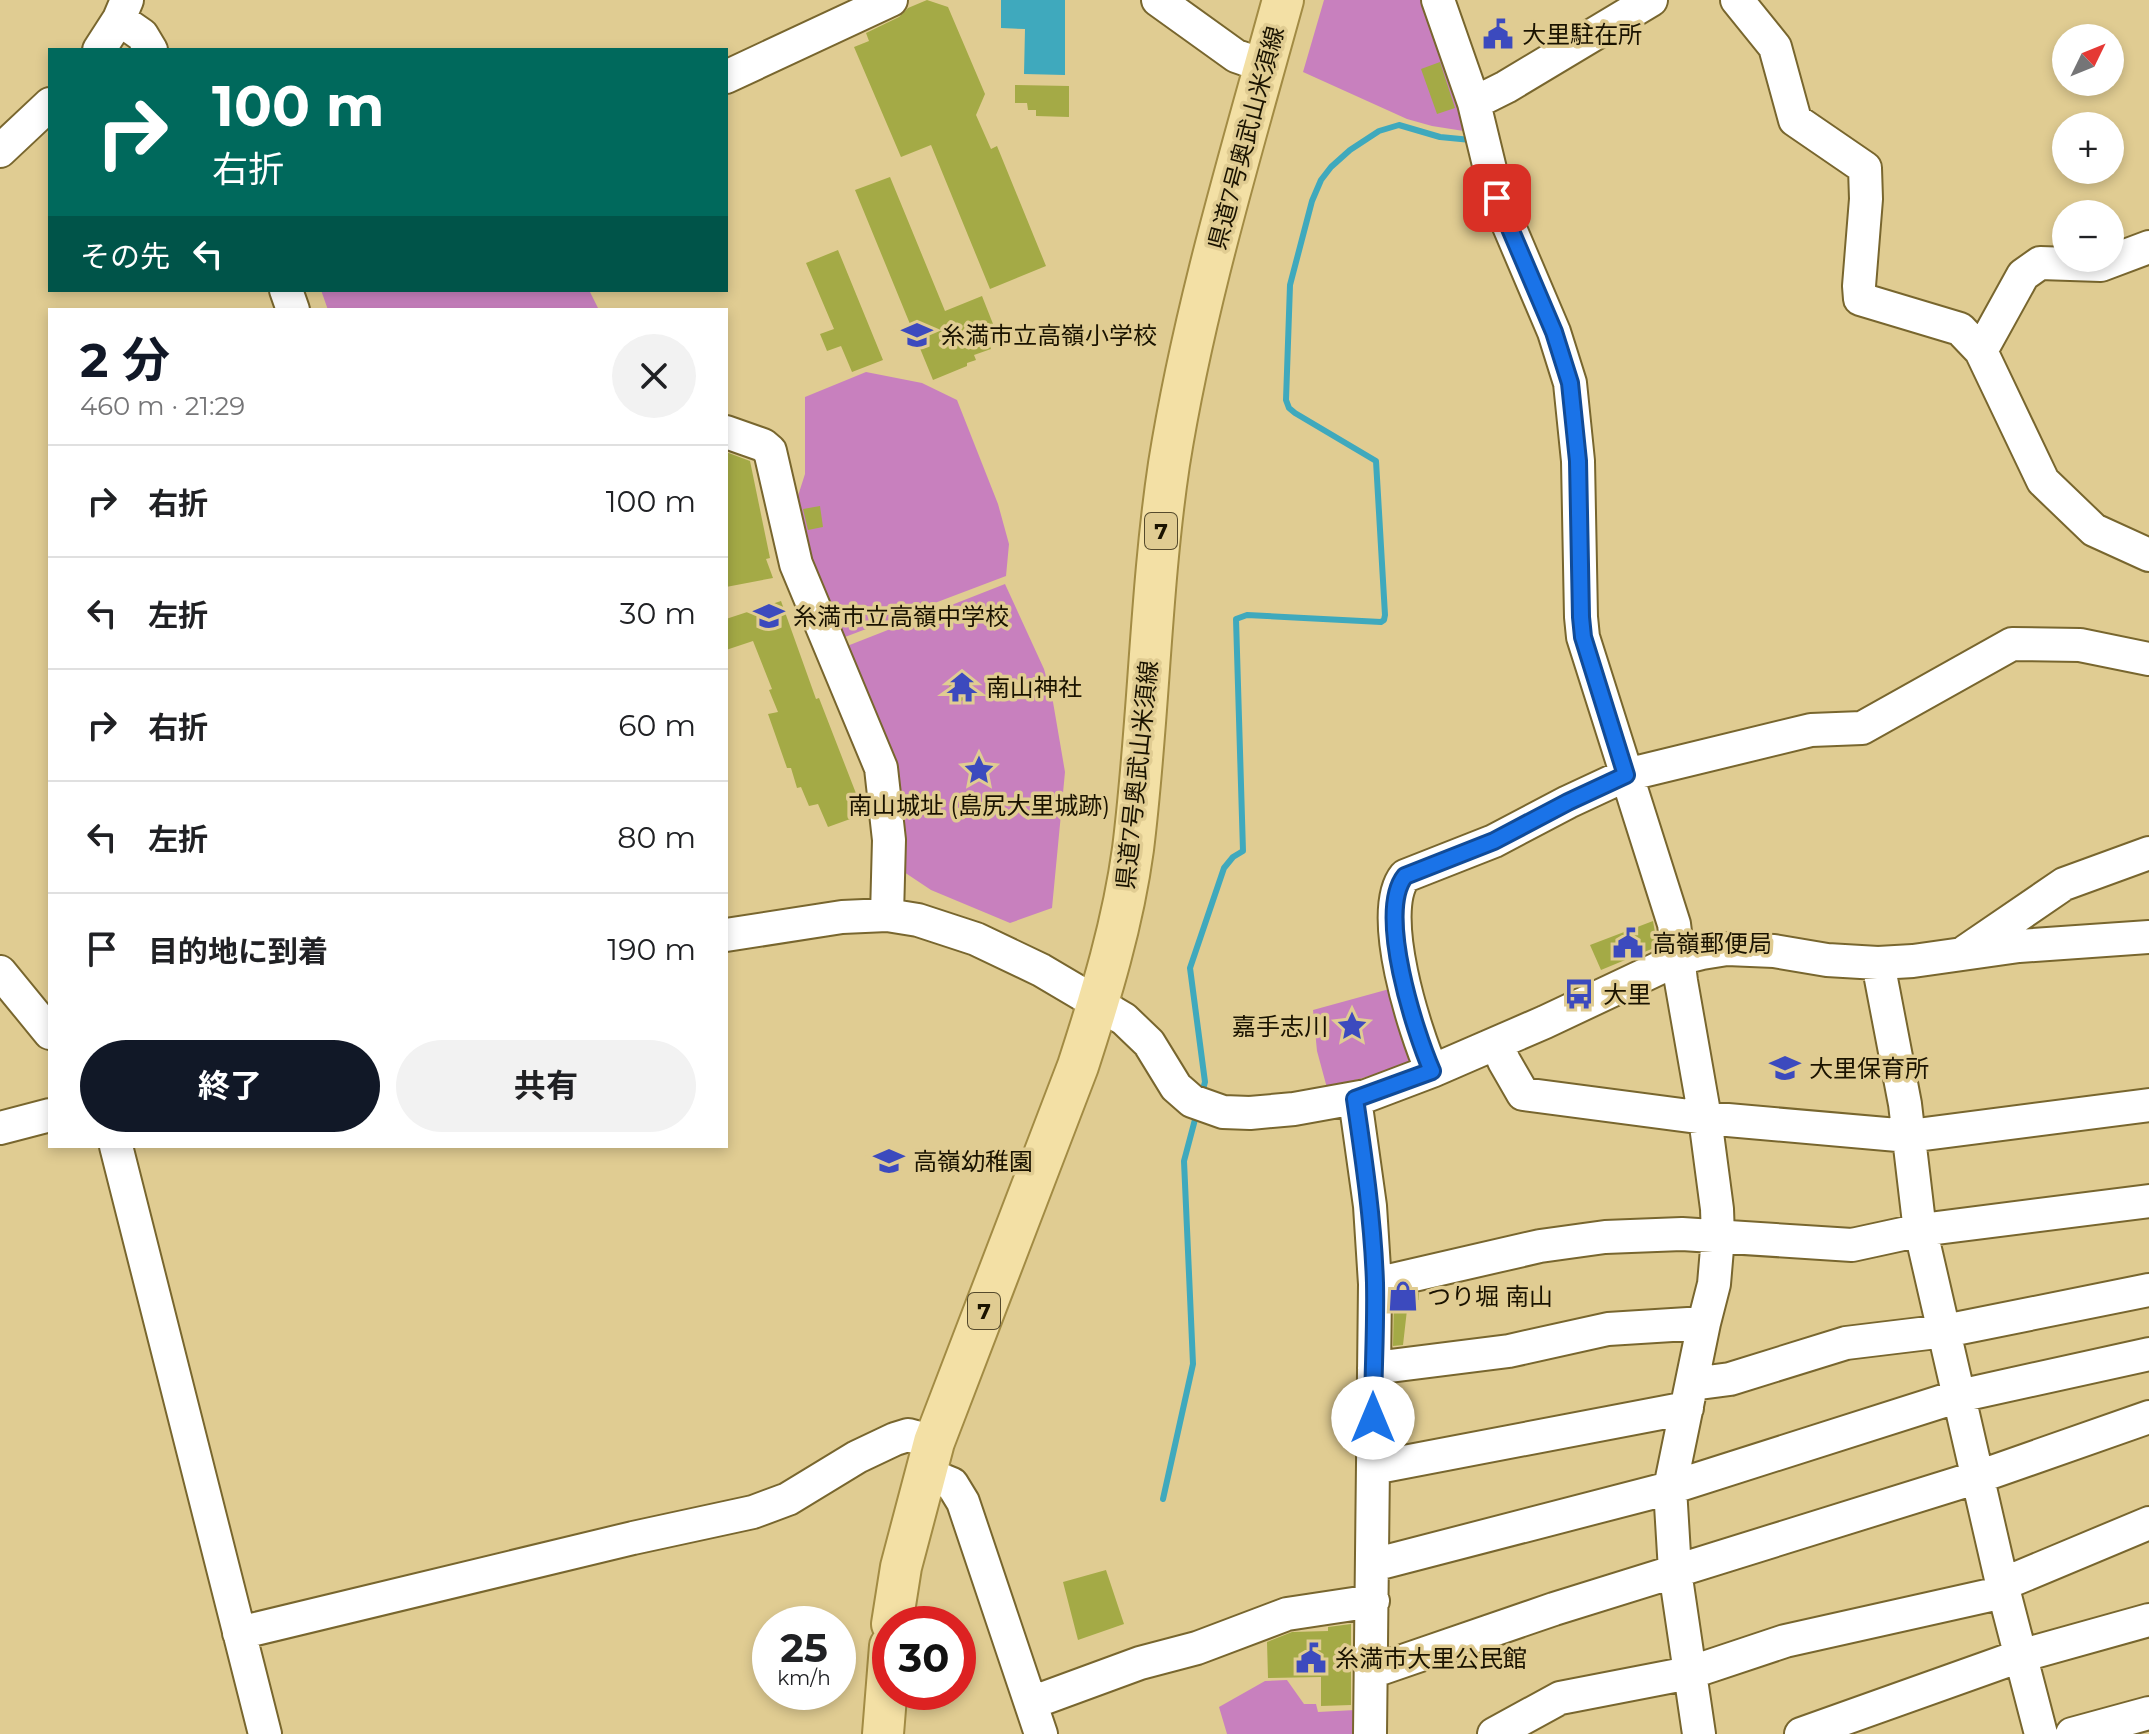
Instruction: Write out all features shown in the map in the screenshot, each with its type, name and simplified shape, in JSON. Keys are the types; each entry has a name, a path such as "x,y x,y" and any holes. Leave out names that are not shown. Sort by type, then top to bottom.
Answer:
{"main road":[{"name":"県道7号奥武山米須線","path":"895,1606 901,1567 930,1458 1078,1066 1099,1004 1116,936 1133,851 1169,464 1200,310 1283,0"},
{"path":"883,1734 885,1710"}],"street":[{"path":"728,76 891,0"},
{"path":"1158,0 1236,56 1265,66"},
{"path":"1438,0 1474,103 1497,198 1554,332 1570,383 1578,461 1583,637 1674,924 1705,1118 1717,1209 1714,1284 1670,1488 1672,1548 1699,1734"},
{"path":"1474,103 1651,0"},
{"path":"1737,0 1775,47 1795,120 1865,168 1860,299 1960,329 1981,351 2043,481 2094,530 2149,555"},
{"path":"100,48 123,10 150,48"},
{"path":"0,151 48,106"},
{"path":"1981,351 2023,275 2040,263 2101,265 2149,247"},
{"path":"728,433 763,445 770,451 796,564 881,768 889,840 887,915"},
{"path":"1432,1071 1400,971 1397,894 1405,876 1494,841 1626,775 1811,730 1862,728 2012,644 2080,645 2149,659"},
{"path":"1960,955 2064,884 2149,853"},
{"path":"728,929 887,915 918,920 976,939 1041,970 1124,1019 1149,1043 1176,1087 1192,1101 1223,1112 1250,1113 1355,1099 1497,1043 1678,959 1727,949 1878,963 2019,946 2149,937"},
{"path":"1878,963 1905,1104 1921,1230 2003,1588 2041,1734"},
{"path":"0,972 48,1031"},
{"path":"1497,1043 1523,1094 1705,1118 1909,1136 2149,1105"},
{"path":"1355,1099 1370,1206 1375,1284 1370,1734"},
{"path":"0,1128 48,1116"},
{"path":"117,1148 265,1734"},
{"path":"1375,1284 1553,1244 1605,1237 1666,1235 1852,1245 1921,1230 2149,1201"},
{"path":"1373,1468 1690,1396 1730,1379 1846,1343 1945,1331 2149,1290"},
{"path":"1374,1368 1509,1351 1608,1329 1704,1323"},
{"path":"1373,1565 1670,1488 1959,1396 2149,1354"},
{"path":"1371,1672 1554,1609 1978,1477 2149,1417"},
{"path":"239,1633 753,1512 788,1499 857,1457 908,1435 952,1484 963,1502 1041,1734"},
{"path":"1494,1734 1560,1698 1689,1673 1785,1641 2003,1588 2149,1523"},
{"path":"1031,1703 1140,1663 1197,1648 1287,1614 1373,1601"},
{"path":"1801,1734 2020,1656 2149,1620"},
{"path":"2072,1734 2149,1713"}],"shaded area":[{"path":"1324,0 1424,0 1470,132 1407,119 1303,72"},
{"path":"322,292 590,292 598,308 327,308"},
{"path":"866,372 922,383 957,400 998,504 1009,544 1006,576 845,637 808,563 796,502 805,474 805,397"},
{"path":"1005,584 1044,669 1065,772 1052,908 1010,923 931,890 898,868 842,648"},
{"path":"1393,988 1412,1064 1327,1088 1317,1051 1313,1010"},
{"path":"1287,1680 1304,1704 1316,1704 1318,1712 1355,1710 1361,1734 1227,1734 1219,1707 1265,1681"}],"water":[{"path":"1001,0 1065,0 1065,75 1024,74 1025,29 1001,28"}],"building":[{"path":"927,0 948,7 985,94 976,115 991,149 997,146 1046,266 990,289 931,145 901,157 854,47 869,41 866,33"},
{"path":"1440,62 1455,108 1437,114 1421,69"},
{"path":"1015,85 1069,86 1069,117 1036,116 1036,110 1028,110 1027,103 1015,103"},
{"path":"890,177 945,311 982,296 997,334 987,338 991,349 974,355 976,360 933,380 855,190"},
{"path":"838,250 883,360 852,372 841,346 827,351 820,334 834,329 806,263"},
{"path":"728,453 750,461 770,558 766,559 773,578 728,587"},
{"path":"820,506 823,527 808,530 803,509"},
{"path":"781,601 816,699 819,698 864,814 828,827 818,804 809,806 801,787 797,788 791,768 787,768 768,714 778,712 753,641 728,649 728,618"},
{"name":"南山神社","path":"964,673 976,691 960,702 948,684"},
{"name":"高嶺郵便局","path":"1653,921 1657,944 1654,948 1601,970 1590,945"},
{"path":"1419,1293 1419,1300 1408,1301 1403,1345 1393,1346 1394,1299"},
{"path":"1106,1570 1124,1624 1078,1640 1063,1582"},
{"name":"糸満市大里公民館","path":"1351,1624 1351,1705 1321,1706 1321,1677 1268,1678 1267,1642 1292,1632 1328,1631 1328,1627"}],"waterway":[{"path":"1202,1093 1205,1082 1190,968 1224,868 1243,851 1236,619 1247,615 1381,622 1385,615 1376,461 1295,413 1286,400 1290,285 1312,201 1331,167 1379,131 1399,125 1440,137 1471,140"},
{"path":"1163,1499 1193,1364 1184,1161 1197,1112"}],"place":[{"name":"大里駐在所","path":"1498,34"},
{"name":"糸満市立高嶺小学校","path":"917,335"},
{"name":"糸満市立高嶺中学校","path":"769,616"},
{"name":"南山神社","path":"962,687"},
{"name":"南山城址 (島尻大里城跡)","path":"979,770"},
{"name":"高嶺郵便局","path":"1628,943"},
{"name":"大里","path":"1579,994"},
{"name":"嘉手志川","path":"1352,1026"},
{"name":"大里保育所","path":"1785,1068"},
{"name":"高嶺幼稚園","path":"889,1161"},
{"name":"つり堀 南山","path":"1403,1296"},
{"name":"糸満市大里公民館","path":"1311,1658"}],"route":[{"path":"1373,1418 1373,1248 1355,1099 1432,1071 1400,971 1396,922 1401,881 1405,876 1494,841 1626,775 1583,637 1578,461 1570,383 1554,332 1497,198"}]}
